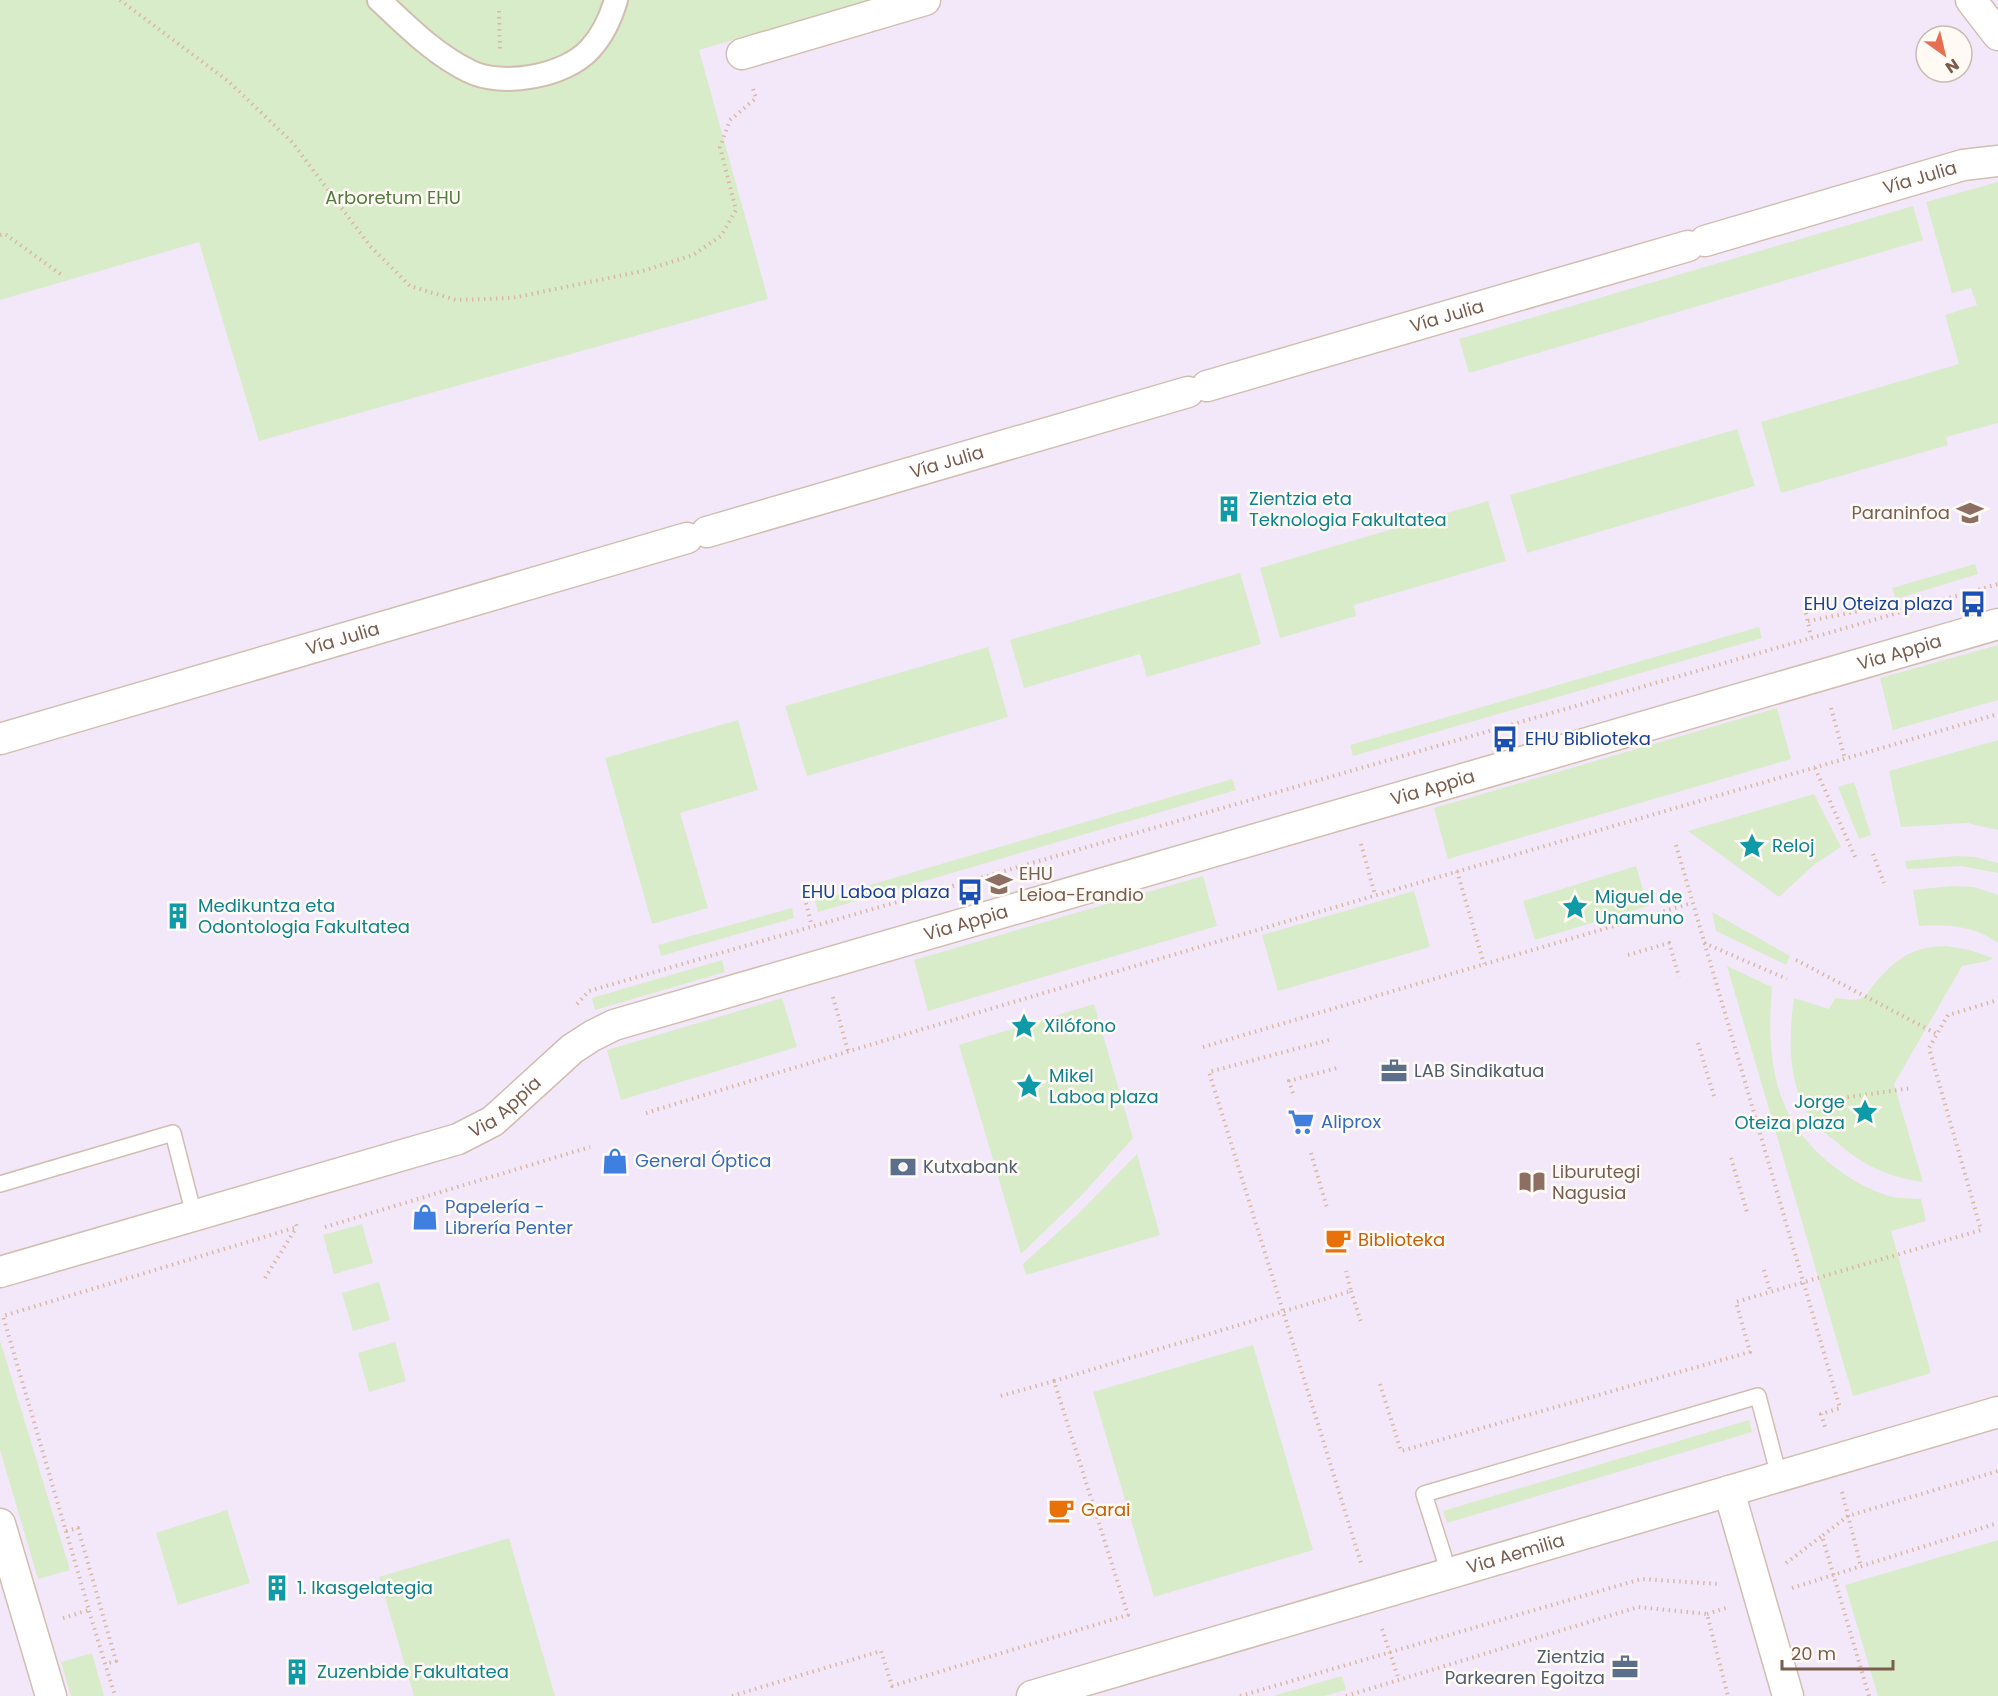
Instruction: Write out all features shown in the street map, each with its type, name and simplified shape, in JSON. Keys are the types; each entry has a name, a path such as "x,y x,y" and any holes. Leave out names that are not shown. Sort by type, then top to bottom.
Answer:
{"street":[{"path":"379,0 427,45 471,72 501,78 542,75 563,68 590,50 610,19 616,0"},
{"path":"742,54 925,0"},
{"path":"1971,0 1998,35"},
{"name":"Vía Julia","path":"0,739 1963,165 1998,161"},
{"name":"Via Appia","path":"5,1275 194,1215 458,1139 493,1121 572,1049 614,1026 1998,624"},
{"name":"Via Aemilia","path":"1032,1696 1998,1412"},
{"path":"1729,1491 1788,1696"},
{"path":"0,1524 51,1696"}],"lane":[{"path":"0,1184 173,1133 194,1215"},
{"path":"1449,1573 1425,1494 1758,1396 1779,1476"}],"path":[{"path":"120,0 228,81 292,141 370,246 410,286 456,300 512,298 643,271 693,255 721,236 736,210 720,147 730,120 756,98 742,54"},
{"path":"500,11 501,78"},
{"path":"2,234 63,276"},
{"path":"1808,621 1897,604 1900,612"},
{"path":"1806,613 1811,633"},
{"path":"646,1113 1457,871 1998,714"},
{"path":"1815,768 1857,861"},
{"path":"1676,845 1840,1408 1821,1414 1825,1428"},
{"path":"1873,854 1884,883"},
{"path":"1457,871 1484,964"},
{"path":"1203,1047 1692,903"},
{"path":"1628,955 1669,943 1679,977"},
{"path":"1704,943 1787,979"},
{"path":"1796,960 1937,1034"},
{"path":"1380,1384 1401,1451 1750,1352 1736,1302 1770,1290 1981,1230 1929,1048 1948,1015 1998,1000"},
{"path":"1329,1040 1209,1072 1361,1563"},
{"path":"1698,1043 1714,1096"},
{"path":"1293,1093 1289,1081 1337,1068"},
{"path":"1794,1105 1912,1088"},
{"path":"325,1227 590,1147"},
{"path":"1311,1153 1327,1208"},
{"path":"1731,1158 1747,1212"},
{"path":"265,1278 297,1227 287,1188"},
{"path":"115,1696 3,1316 297,1227"},
{"path":"1764,1270 1770,1290"},
{"path":"1346,1271 1362,1325"},
{"path":"997,1397 1352,1291"},
{"path":"732,1696 881,1651 892,1686 1128,1615 1054,1381"},
{"path":"1240,1696 1641,1579 1728,1585 1777,1570 1848,1516 1998,1471"},
{"path":"1840,1488 1861,1567"},
{"path":"1788,1589 1998,1523"},
{"path":"66,1531 78,1528 84,1548 116,1661 105,1664"},
{"path":"1822,1536 1869,1696"},
{"path":"1346,1696 1638,1607 1707,1614 1730,1607"},
{"path":"31,1627 89,1610"},
{"path":"1707,1614 1728,1696"},
{"path":"1381,1624 1399,1680"}],"shaded area":[{"name":"EHU Leioa-Erandio","path":"0,0 1998,0 1998,1696 0,1696"}],"green space":[{"name":"Arboretum EHU","path":"0,0 870,0 699,50 768,299 259,441 199,242 0,300"},
{"path":"1998,182 1998,423 1946,437 1948,445 1781,493 1761,422 1959,364 1945,315 1977,305 1971,288 1952,293 1926,202"},
{"path":"1913,206 1923,240 1469,373 1459,339"},
{"path":"1737,429 1755,486 1527,553 1510,495"},
{"path":"1488,501 1506,561 1354,605 1356,616 1280,638 1260,568"},
{"path":"1975,564 1978,574 1896,599 1892,588"},
{"path":"1240,573 1261,644 1147,677 1140,654 1024,688 1010,640"},
{"path":"1759,627 1762,638 1353,756 1350,745"},
{"path":"1998,645 1998,700 1893,730 1880,678"},
{"path":"988,647 1008,717 807,776 785,706"},
{"path":"1777,708 1791,759 1448,859 1434,808"},
{"path":"738,720 758,790 680,813 708,908 652,924 605,758"},
{"path":"1998,740 1998,830 1967,823 1901,827 1889,771"},
{"path":"1232,779 1236,790 818,912 815,901"},
{"path":"1854,782 1871,835 1859,839 1838,787"},
{"path":"1814,794 1841,847 1816,863 1779,897 1688,831"},
{"path":"1957,856 1975,857 1998,863 1998,873 1961,866 1907,869 1905,861"},
{"path":"1636,866 1648,906 1535,940 1523,901"},
{"path":"1203,876 1217,926 928,1011 914,960"},
{"path":"1951,886 1974,887 1998,895 1998,943 1989,937 1960,927 1919,926 1913,890"},
{"path":"1414,891 1430,947 1278,991 1262,935"},
{"path":"792,908 794,918 661,956 658,945"},
{"path":"1712,912 1790,956 1786,965 1716,931"},
{"path":"1946,946 1970,950 1993,958 1962,966 1894,1084 1923,1182 1889,1174 1868,1165 1818,1127 1800,1098 1795,1082 1791,1049 1792,1015 1794,998 1829,1009 1835,998 1861,999 1891,966 1907,955 1915,951"},
{"path":"722,960 725,972 595,1010 592,998"},
{"path":"1727,966 1772,987 1771,1039 1778,1085 1786,1107 1812,1147 1838,1170 1866,1187 1893,1197 1921,1199 1926,1221 1891,1231 1931,1373 1853,1396"},
{"path":"782,998 797,1047 621,1100 607,1050"},
{"path":"1094,1004 1133,1138 1082,1195 1021,1254 959,1045"},
{"path":"1137,1154 1160,1235 1026,1275 1023,1264 1078,1214"},
{"path":"362,1224 373,1263 334,1274 323,1235"},
{"path":"379,1282 390,1320 353,1331 342,1293"},
{"path":"0,1340 70,1570 38,1579 0,1450"},
{"path":"395,1342 406,1381 369,1392 358,1353"},
{"path":"1253,1345 1313,1550 1154,1597 1093,1392"},
{"path":"1749,1420 1752,1432 1447,1523 1443,1511"},
{"path":"227,1510 250,1583 178,1605 156,1533"},
{"path":"509,1538 555,1696 414,1696 379,1577"},
{"path":"1998,1540 1998,1696 1878,1696 1845,1585"},
{"path":"92,1653 104,1696 71,1696 61,1662"},
{"path":"1342,1676 1346,1690 1324,1696 1273,1696"}],"place":[{"name":"Zientzia eta Teknologia Fakultatea","path":"1229,509"},
{"name":"Paraninfoa","path":"1970,513"},
{"name":"EHU Oteiza plaza","path":"1973,604"},
{"name":"EHU Biblioteka","path":"1505,739"},
{"name":"Reloj","path":"1752,846"},
{"name":"EHU Leioa-Erandio","path":"999,884"},
{"name":"EHU Laboa plaza","path":"970,892"},
{"name":"Miguel de Unamuno","path":"1575,907"},
{"name":"Medikuntza eta Odontologia Fakultatea","path":"178,916"},
{"name":"Xilófono","path":"1024,1026"},
{"name":"LAB Sindikatua","path":"1394,1071"},
{"name":"Mikel Laboa plaza","path":"1029,1086"},
{"name":"Jorge Oteiza plaza","path":"1865,1112"},
{"name":"Aliprox","path":"1301,1122"},
{"name":"General Óptica","path":"615,1161"},
{"name":"Kutxabank","path":"903,1167"},
{"name":"Liburutegi Nagusia","path":"1532,1182"},
{"name":"Papelería - Librería Penter","path":"425,1217"},
{"name":"Biblioteka","path":"1338,1240"},
{"name":"Garai","path":"1061,1510"},
{"name":"1. Ikasgelategia","path":"277,1588"},
{"name":"Zientzia Parkearen Egoitza","path":"1625,1667"},
{"name":"Zuzenbide Fakultatea","path":"297,1672"}]}
